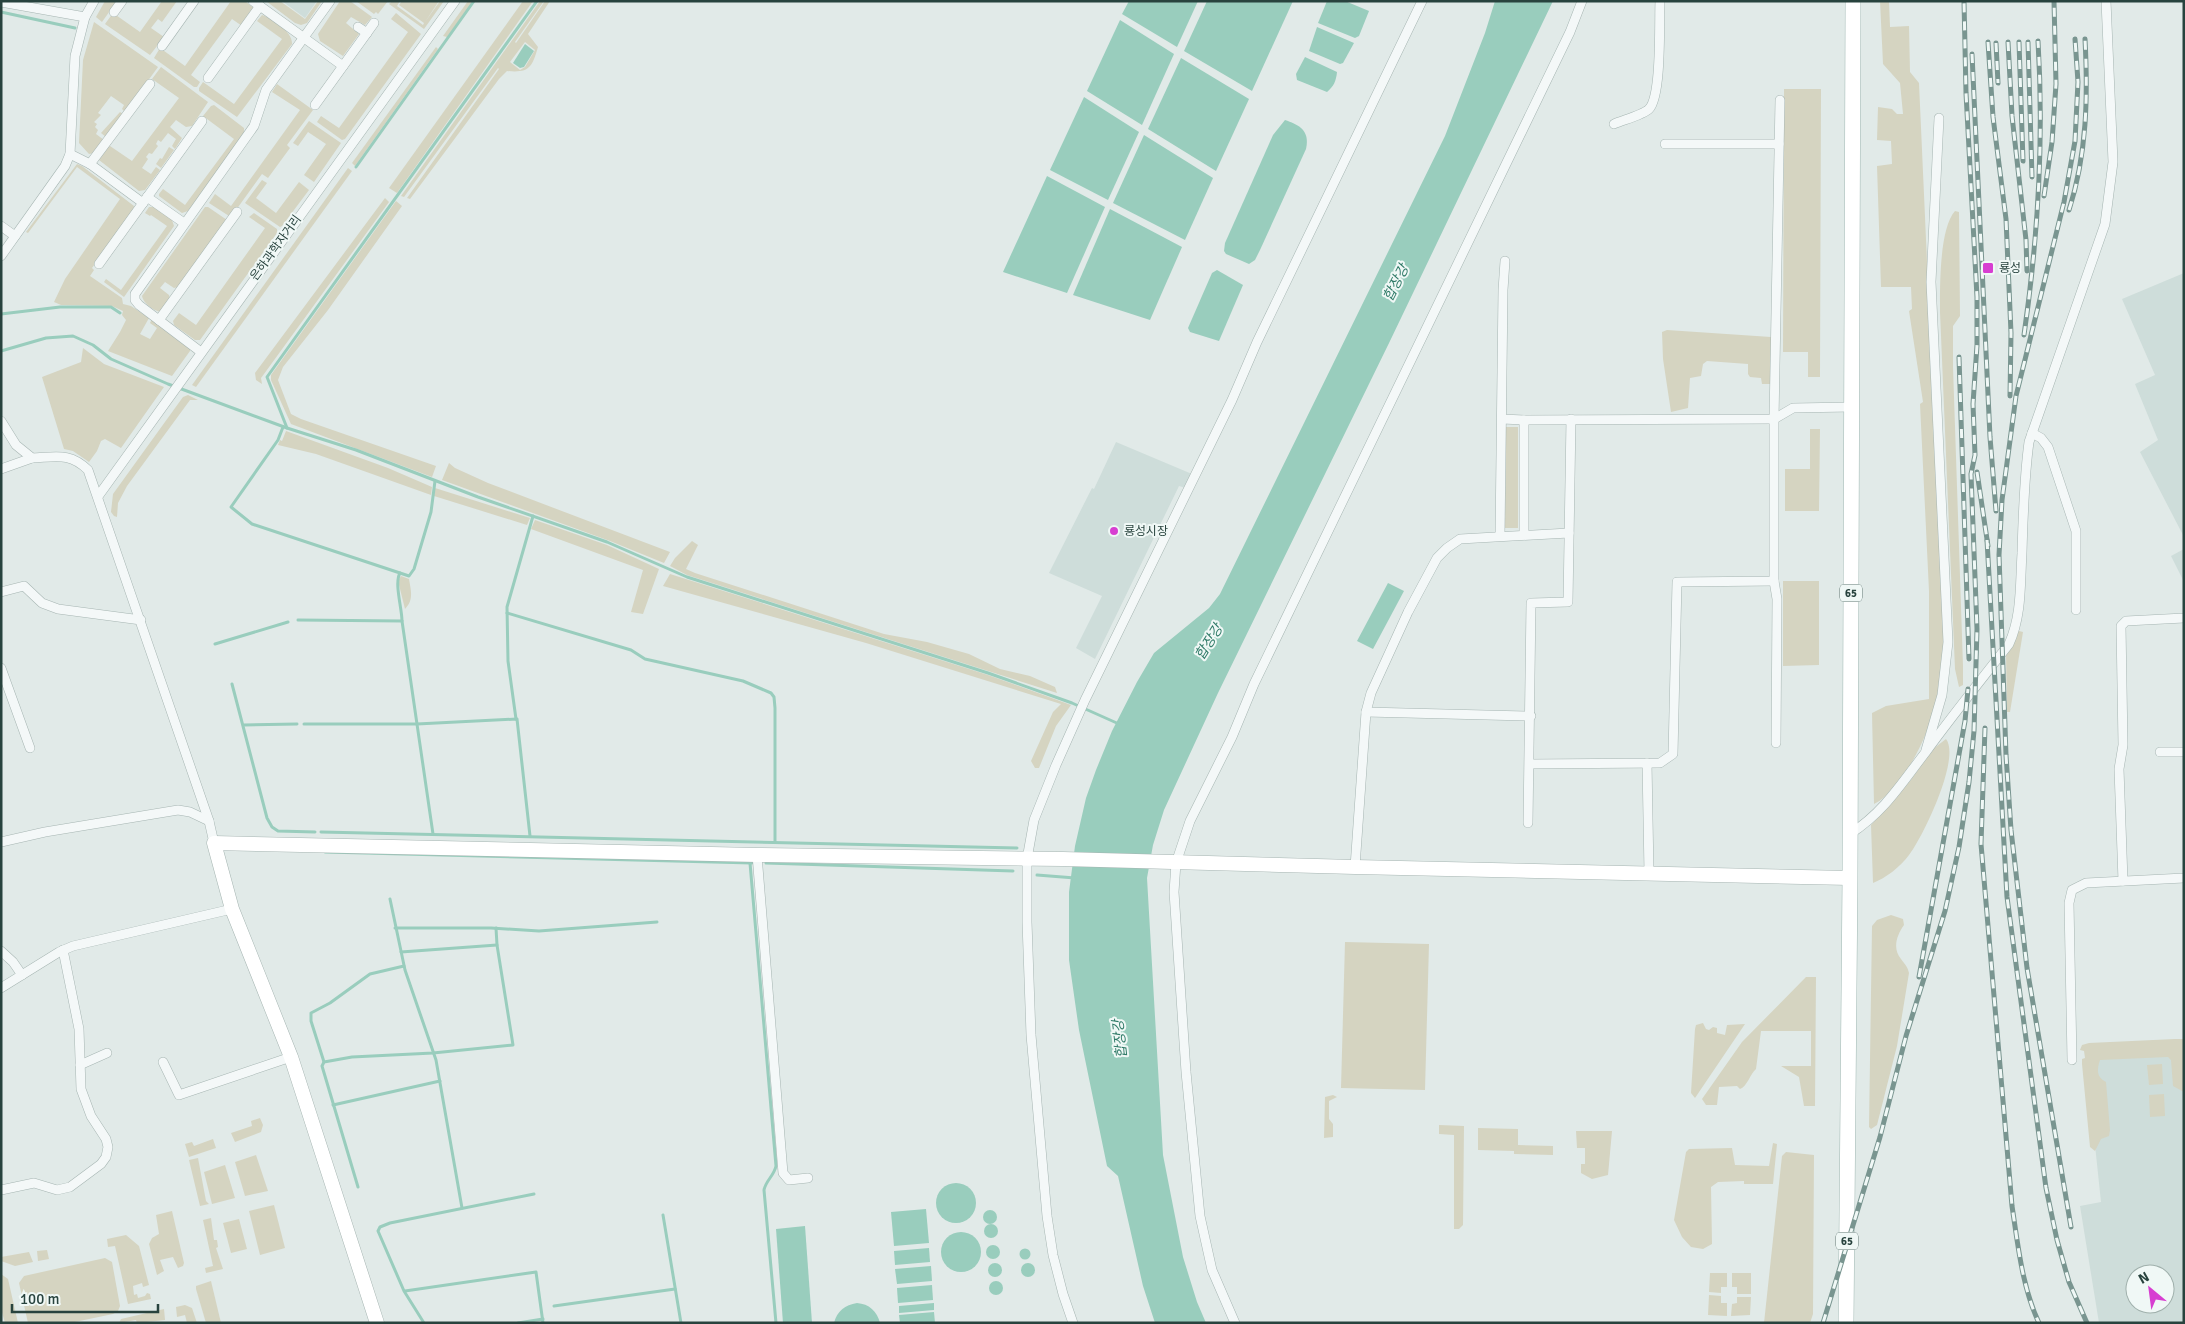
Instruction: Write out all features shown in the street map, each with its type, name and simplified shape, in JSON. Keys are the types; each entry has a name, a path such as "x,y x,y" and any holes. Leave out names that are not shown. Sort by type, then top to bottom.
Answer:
{"main road":[{"name":"65","path":"1846,1323 1850,878 1853,1"}],"street":[{"path":"1,256 65,166 70,154 75,56 85,17 94,1"},
{"path":"114,12 122,1"},
{"path":"162,46 194,1"},
{"path":"201,352 139,305 135,300 134,294 254,126 266,90 330,1"},
{"name":"은하과학자거리","path":"99,495 455,1"},
{"path":"1073,1323 1063,1294 1053,1254 1042,1166 1031,1035 1027,859 1037,812 1079,712 1232,400 1257,342 1422,1"},
{"path":"1235,1323 1212,1270 1200,1216 1190,1121 1171,863 1224,753 1254,684 1557,58 1582,1"},
{"path":"1614,124 1645,112 1654,101 1658,65 1660,1"},
{"path":"1850,834 1875,817 1906,780 1925,752 2009,644 2016,629 2020,605 2025,474 2032,433 2105,224 2113,162 2106,1"},
{"path":"1,2 85,17"},
{"path":"208,78 256,4 343,66"},
{"path":"315,105 374,22"},
{"path":"358,27 367,33"},
{"path":"90,164 150,84"},
{"path":"1776,743 1777,599 1774,581 1774,419 1780,100"},
{"path":"1925,752 1942,694 1947,650 1931,282 1939,118"},
{"path":"99,264 202,121"},
{"path":"1665,144 1779,144"},
{"path":"70,154 90,164 184,223"},
{"path":"159,320 237,212"},
{"path":"1,226 15,236"},
{"path":"1500,536 1505,261"},
{"path":"1502,420 1774,419 1793,408 1851,407"},
{"path":"1528,823 1531,716 1531,603 1568,602 1571,419"},
{"path":"1524,420 1524,535"},
{"path":"1,421 16,445 32,458"},
{"path":"2032,433 2041,438 2048,447 2072,514 2076,531 2076,610"},
{"path":"1,469 32,458 70,457 78,460 88,470 99,495 209,821 232,909 291,1057 377,1323"},
{"path":"1355,867 1366,712 1372,693 1408,612 1437,558 1460,538 1570,533"},
{"path":"1530,764 1647,764 1660,763 1673,754 1677,582 1774,581"},
{"path":"1,592 24,586 42,602 58,609 141,620"},
{"path":"2123,881 2119,769 2123,745 2121,626 2126,621 2184,618"},
{"path":"1,668 30,748"},
{"path":"1366,712 1531,716"},
{"path":"2160,752 2184,752"},
{"path":"1647,764 1649,873"},
{"path":"1,842 46,832 178,810 190,812 209,821"},
{"path":"214,843 757,855 1063,858 1171,863 1850,878"},
{"path":"757,855 783,1173 789,1180 808,1178"},
{"path":"2072,1060 2070,895 2072,890 2086,883 2184,878"},
{"path":"1,988 63,950 74,946 232,909"},
{"path":"1,1190 34,1183 57,1190 70,1187 101,1164 106,1157 108,1148 106,1139 91,1116 81,1089 79,1030 63,950"},
{"path":"1,951 13,962 22,975"},
{"path":"80,1065 108,1053"},
{"path":"163,1062 179,1095 291,1057"}],"shaded area":[{"path":"105,1 117,1 102,22 96,17"},
{"path":"162,1 177,1 162,22 158,19 151,28 164,37 150,55 105,24 113,13 140,32"},
{"path":"231,1 245,1 255,9 242,26 232,19 191,75 200,82 197,87 194,87 154,58 160,48 185,66"},
{"path":"266,1 280,1 305,19 318,1 322,1 307,23 301,25 295,23"},
{"path":"282,1 317,1 305,18"},
{"path":"340,1 350,1 372,17 365,25 351,17 346,23 359,34 343,56 320,41 318,34"},
{"path":"356,1 388,1 378,14 376,12 374,14"},
{"path":"392,1 400,1 397,6 423,25 424,23 399,5 402,1 439,1 425,22 440,1 444,1 424,29 389,4"},
{"path":"468,1 473,1 447,37 443,36"},
{"path":"523,1 533,1 397,193 389,188"},
{"path":"540,1 544,1 516,43 545,1 550,1 528,34 538,47 534,60 528,68 520,71 507,71 499,79 410,199 407,198 498,68 404,197 401,196","holes":["525,42 535,50 525,67 520,70 510,62"]},
{"path":"1880,1 1889,1 1890,27 1909,26 1910,72 1919,83 1944,641 1939,694 1923,740 1916,756 1897,785 1874,804 1872,713 1886,706 1929,699 1929,591 1920,404 1923,402 1909,311 1912,309 1911,287 1881,287 1877,166 1892,164 1891,141 1877,140 1878,107 1892,109 1897,114 1903,114 1900,83 1883,64"},
{"path":"396,13 421,34 345,139 342,140 317,122 321,116 339,128 408,32 391,19"},
{"path":"262,15 277,23 286,31 292,44 237,117 199,91 199,88 203,82 234,104 282,39 257,21"},
{"path":"94,22 158,67 125,112 122,109 124,105 111,96 98,113 101,115 94,122 97,124 95,127 98,130 96,134 104,140 94,153 89,154 79,143 83,60"},
{"path":"436,47 438,49 355,166 352,163"},
{"path":"161,67 208,102 192,126 186,127 176,120 170,127 182,138 175,149 172,146 176,139 168,133 161,142 158,140 156,144 158,146 152,154 149,153 146,157 148,159 142,168 151,174 156,167 160,170 145,190 139,191 99,160 110,146 132,161 179,98 152,79"},
{"path":"277,84 313,110 287,145 290,148 268,178 262,174 236,210 234,209 229,216 209,203 215,194 231,206 300,110 272,92"},
{"path":"1784,89 1821,89 1820,377 1808,377 1808,352 1783,352"},
{"path":"214,105 244,128 244,133 188,211 182,213 159,196 159,194 163,189 185,205 234,139 203,116"},
{"path":"120,112 123,114 106,137 101,133"},
{"path":"309,121 341,143 314,182 304,175 326,144 308,132 298,146 293,143"},
{"path":"169,147 174,150 161,168 156,164 160,158 162,159"},
{"path":"77,164 134,206 133,211 92,268 94,270 90,276 122,298 123,304 131,306 149,318 140,334 150,339 157,328 150,323 152,319 190,348 190,351 172,376 108,351 126,320 122,315 123,311 112,306 61,305 54,302 65,279 120,199 77,167 28,233 26,232"},
{"path":"348,168 352,171 196,387 192,385"},
{"path":"262,180 267,183 256,198 276,213 299,182 309,190 280,227 245,203"},
{"path":"385,198 389,202 261,378 262,384 256,380 255,373"},
{"path":"396,201 402,206 328,310 283,367 278,380 291,414 436,466 432,477 291,424 271,380 271,375"},
{"path":"149,207 154,207 172,220 174,226 124,297 104,282 106,279 121,290 167,226 145,213"},
{"path":"205,207 208,207 227,220 178,287 174,288 165,282 160,288 169,295 170,299 160,312 157,311 146,304 142,296"},
{"path":"1955,211 1959,212 1960,316 1953,326 1953,367 1963,666 1963,685 1959,687 1955,669 1940,312 1943,245 1946,231"},
{"path":"254,213 277,229 277,233 200,340 195,340 174,325 173,321 179,313 196,325 265,228 249,217"},
{"path":"2184,273 2184,537 2140,452 2158,440 2135,384 2155,375 2122,299"},
{"path":"1667,330 1771,337 1771,384 1762,384 1761,378 1750,377 1748,374 1748,364 1707,361 1703,364 1701,376 1690,378 1688,408 1671,412 1663,359 1662,332"},
{"path":"83,348 104,364 164,387 121,448 105,439 101,441 89,462 73,451 64,449 42,377 81,362"},
{"path":"188,395 198,400 190,400 127,486 118,503 117,517 114,516 111,512 113,494 183,397"},
{"path":"1506,427 1518,427 1518,528 1505,528"},
{"path":"1810,429 1820,429 1819,511 1785,511 1785,469 1810,469"},
{"path":"286,431 388,468 432,487 431,495 316,454 278,445"},
{"name":"룡성시장","path":"1116,442 1192,474 1186,488 1179,486 1095,659 1076,648 1102,596 1049,573 1092,488 1094,489"},
{"path":"449,463 455,468 488,483 670,552 664,563 610,541 442,480"},
{"path":"435,488 530,518 527,525 434,496"},
{"path":"535,520 607,545 659,569 643,614 631,612 643,570 531,529"},
{"path":"692,541 698,545 686,569 695,573 884,634 927,642 969,654 1000,669 1030,676 1055,687 1057,693 687,575 670,566 675,558"},
{"path":"2184,549 2184,582 2171,556"},
{"path":"670,574 988,675 1071,705 1056,726 1039,768 1035,768 1031,761 1053,712 1061,704 866,643 663,586"},
{"path":"401,576 409,579 411,591 410,602 405,609 398,581"},
{"path":"1783,581 1819,581 1819,665 1783,666"},
{"path":"2019,631 2023,632 2010,712 2007,712 2006,653"},
{"path":"1946,739 1949,749 1949,763 1945,779 1923,832 1901,864 1888,875 1873,883 1871,825 1910,781 1933,749"},
{"path":"1891,915 1903,919 1904,925 1899,933 1896,946 1898,955 1909,973 1897,1046 1877,1125 1871,1129 1869,1127 1872,926 1877,920"},
{"path":"1345,942 1429,944 1425,1090 1341,1088"},
{"path":"1806,977 1816,977 1815,1106 1804,1106 1799,1077 1781,1066 1811,1066 1811,1031 1761,1031 1756,1069 1745,1086 1740,1089 1737,1086 1719,1087 1717,1105 1706,1105 1702,1099 1742,1042"},
{"path":"1703,1023 1706,1029 1717,1028 1717,1033 1725,1035 1727,1025 1745,1024 1695,1098 1691,1093 1695,1029 1696,1025"},
{"path":"2184,1039 2184,1092 2173,1086 2171,1060 2168,1057 2100,1060 2098,1073 2100,1078 2106,1082 2110,1130 2109,1136 2101,1139 2095,1151 2090,1147 2082,1064 2082,1059 2085,1058 2084,1051 2080,1050 2082,1045 2089,1043"},
{"path":"2184,1046 2184,1323 2099,1323 2080,1206 2101,1202 2085,1050"},
{"path":"2162,1064 2163,1084 2149,1085 2147,1065"},
{"path":"2164,1094 2165,1116 2150,1117 2149,1095"},
{"path":"1333,1095 1337,1097 1329,1101 1329,1119 1333,1124 1333,1137 1324,1138 1325,1097"},
{"path":"260,1118 263,1125 261,1132 235,1142 231,1133 252,1126 251,1121"},
{"path":"1439,1125 1464,1126 1463,1225 1459,1229 1454,1229 1454,1135 1439,1134"},
{"path":"1478,1128 1518,1129 1518,1145 1553,1146 1553,1155 1514,1154 1514,1151 1478,1150"},
{"path":"1576,1131 1612,1131 1608,1175 1592,1179 1581,1173 1581,1164 1585,1164 1585,1148 1577,1148"},
{"path":"213,1139 216,1148 189,1157 185,1144 192,1142 194,1146"},
{"path":"1773,1143 1777,1144 1773,1184 1744,1184 1744,1181 1718,1182 1711,1187 1712,1244 1703,1249 1691,1247 1682,1237 1674,1220 1686,1152 1689,1149 1732,1148 1735,1165 1769,1166"},
{"path":"1786,1152 1814,1155 1813,1314 1810,1323 1764,1323 1782,1156"},
{"path":"256,1155 268,1191 245,1196 235,1162"},
{"path":"198,1158 206,1201 209,1204 200,1206 189,1160"},
{"path":"225,1165 235,1198 212,1204 204,1172"},
{"path":"274,1205 285,1248 260,1255 249,1211"},
{"path":"172,1211 184,1263 183,1266 178,1268 173,1257 160,1260 164,1271 157,1275 149,1244 152,1238 159,1234 156,1215"},
{"path":"211,1218 214,1240 217,1240 218,1247 216,1248 223,1269 206,1273 205,1268 213,1266 203,1220"},
{"path":"239,1219 247,1249 231,1253 223,1223"},
{"path":"126,1235 139,1246 149,1285 143,1287 142,1283 133,1286 134,1295 137,1294 138,1298 145,1296 147,1293 150,1294 151,1299 128,1304 115,1246 108,1247 107,1239"},
{"path":"47,1250 49,1259 38,1261 37,1251"},
{"path":"29,1252 33,1262 15,1266 1,1261 1,1257"},
{"path":"105,1258 112,1262 120,1306 118,1311 113,1314 70,1323 28,1323 19,1283 24,1276"},
{"path":"1710,1273 1727,1273 1727,1287 1721,1287 1721,1293 1709,1292"},
{"path":"1732,1273 1751,1273 1751,1294 1737,1294 1737,1287 1732,1287"},
{"path":"1,1274 8,1279 18,1323 5,1323 1,1309"},
{"path":"211,1281 221,1323 206,1323 196,1289 196,1286"},
{"path":"1709,1295 1721,1296 1721,1303 1727,1303 1727,1316 1708,1315"},
{"path":"1737,1297 1751,1297 1750,1315 1731,1316 1732,1304 1737,1303"},
{"path":"185,1305 192,1308 197,1323 187,1323 185,1315 177,1317 176,1307"},
{"path":"164,1309 165,1320 137,1323 136,1320 119,1323 121,1319"}],"water":[{"path":"1129,1 1198,1 1177,47 1122,14"},
{"path":"1207,1 1293,1 1252,91 1184,51"},
{"path":"1327,1 1345,1 1369,11 1359,36 1355,38 1318,23"},
{"name":"합장강","path":"1495,1 1553,1 1218,693 1164,810 1153,845 1147,878 1163,1155 1183,1257 1197,1302 1206,1323 1155,1323 1143,1286 1118,1176 1107,1166 1079,1030 1069,960 1069,892 1075,846 1086,798 1112,731 1154,653 1209,608 1220,594 1445,136 1485,33"},
{"path":"1120,20 1174,54 1142,125 1087,91"},
{"path":"1317,27 1354,43 1343,63 1340,64 1309,51"},
{"path":"525,44 534,51 524,67 520,68 513,63"},
{"path":"1305,57 1337,72 1334,83 1327,92 1297,80 1296,74"},
{"path":"1181,58 1249,99 1216,171 1148,129"},
{"path":"1084,97 1139,132 1108,200 1050,170"},
{"path":"1285,120 1303,130 1307,138 1306,149 1260,250 1255,260 1249,264 1226,254 1224,251 1225,243 1273,135"},
{"path":"1144,135 1213,178 1185,240 1113,203"},
{"path":"1047,176 1105,207 1067,293 1003,272"},
{"path":"1110,209 1182,247 1150,320 1073,295"},
{"path":"1217,270 1243,285 1219,341 1190,332 1188,328 1212,273"},
{"path":"1388,583 1404,591 1373,649 1357,641"},
{"path":"956,1183 970,1189 976,1203 970,1217 956,1223 942,1217 936,1203 942,1189"},
{"path":"926,1209 929,1243 894,1246 891,1212"},
{"path":"990,1210 995,1212 997,1217 995,1222 990,1224 985,1222 983,1217 985,1212"},
{"path":"991,1224 996,1226 998,1231 996,1236 991,1238 986,1236 984,1231 986,1226"},
{"path":"805,1226 812,1323 783,1323 776,1229"},
{"path":"961,1232 975,1238 981,1252 975,1266 961,1272 947,1266 941,1252 947,1238"},
{"path":"993,1245 998,1247 1000,1252 998,1257 993,1259 988,1257 986,1252 988,1247"},
{"path":"929,1248 930,1262 895,1265 894,1251"},
{"path":"1025,1248 1031,1254 1025,1260 1019,1254"},
{"path":"995,1263 1000,1265 1002,1270 1000,1275 995,1277 990,1275 988,1270 990,1265"},
{"path":"1028,1263 1033,1265 1035,1270 1033,1275 1028,1277 1023,1275 1021,1270 1023,1265"},
{"path":"931,1266 932,1281 897,1284 895,1269"},
{"path":"996,1281 1001,1283 1003,1288 1001,1293 996,1295 991,1293 989,1288 991,1283"},
{"path":"932,1285 933,1300 898,1303 897,1288"},
{"path":"857,1303 872,1309 880,1323 834,1323 842,1309"},
{"path":"934,1303 934,1310 899,1313 899,1306"},
{"path":"934,1312 935,1323 900,1323 899,1315"}],"waterway":[{"path":"356,167 474,1"},
{"path":"287,428 267,377 537,1"},
{"path":"1,12 75,28"},
{"path":"1,314 60,307 111,307 120,313"},
{"path":"1,351 46,338 73,336 93,345 111,359 168,384 287,428 356,450 478,497 607,542 687,577 988,673 1072,703 1119,724"},
{"path":"283,427 278,440 231,507 252,524 400,573 398,577 399,596 433,834"},
{"path":"400,573 409,576 414,569 431,512 435,481"},
{"path":"516,719 508,661 507,607 533,516"},
{"path":"507,613 631,650 645,659 743,681 771,693 774,697 775,708 775,842"},
{"path":"298,620 402,621"},
{"path":"215,644 288,622"},
{"path":"232,684 267,818 272,827 278,831 315,832"},
{"path":"304,724 417,724 517,719 530,836"},
{"path":"244,725 297,724"},
{"path":"321,832 1017,848"},
{"path":"325,852 752,863"},
{"path":"750,863 776,1166 764,1190 776,1323"},
{"path":"766,863 1013,871"},
{"path":"1037,875 1075,878"},
{"path":"390,899 405,970 436,1060 462,1208"},
{"path":"395,928 491,928 539,931 657,922"},
{"path":"358,1187 322,1066 324,1062 352,1057 433,1053 513,1045 496,928"},
{"path":"401,952 497,945"},
{"path":"324,1062 311,1021 311,1013 330,1003 370,974 404,966"},
{"path":"333,1105 440,1081"},
{"path":"424,1323 404,1291 378,1231 380,1227 390,1223 534,1194"},
{"path":"663,1215 681,1323"},
{"path":"405,1291 536,1272 543,1323"},
{"path":"554,1306 675,1289"},
{"path":"518,1323 543,1319"}],"railway":[{"path":"1823,1323 1880,1137 1906,1036 1945,911 1959,847 1969,782 1974,731 1977,629 1971,474 1975,455 1973,404 1977,345 1977,297 1966,93 1964,1"},
{"path":"2044,196 2052,142 2056,84 2054,1"},
{"path":"2071,1227 2027,968 2011,830 2006,755 1999,555 2002,500 2016,396 2064,202 2075,141 2078,82 2075,39"},
{"path":"2069,210 2080,168 2083,147 2086,104 2085,39"},
{"path":"2024,335 2033,262 2040,152 2038,41"},
{"path":"1988,42 1993,117 2006,219 2011,333 2010,396"},
{"path":"2008,42 2012,116 2026,240 2027,271"},
{"path":"2019,42 2023,161"},
{"path":"2028,42 2032,177"},
{"path":"1996,43 1998,83"},
{"path":"1972,54 1990,437 1996,511"},
{"path":"1959,357 1969,659"},
{"path":"1977,472 1988,546"},
{"path":"1987,540 2007,897 2046,1188 2057,1240 2069,1282 2087,1323"},
{"path":"1919,977 1965,721 1968,689"},
{"path":"1985,728 1981,844 2012,1206 2028,1295 2039,1323"}],"place":[{"name":"룡성","path":"1988,268"},
{"name":"룡성시장","path":"1114,531"}]}
